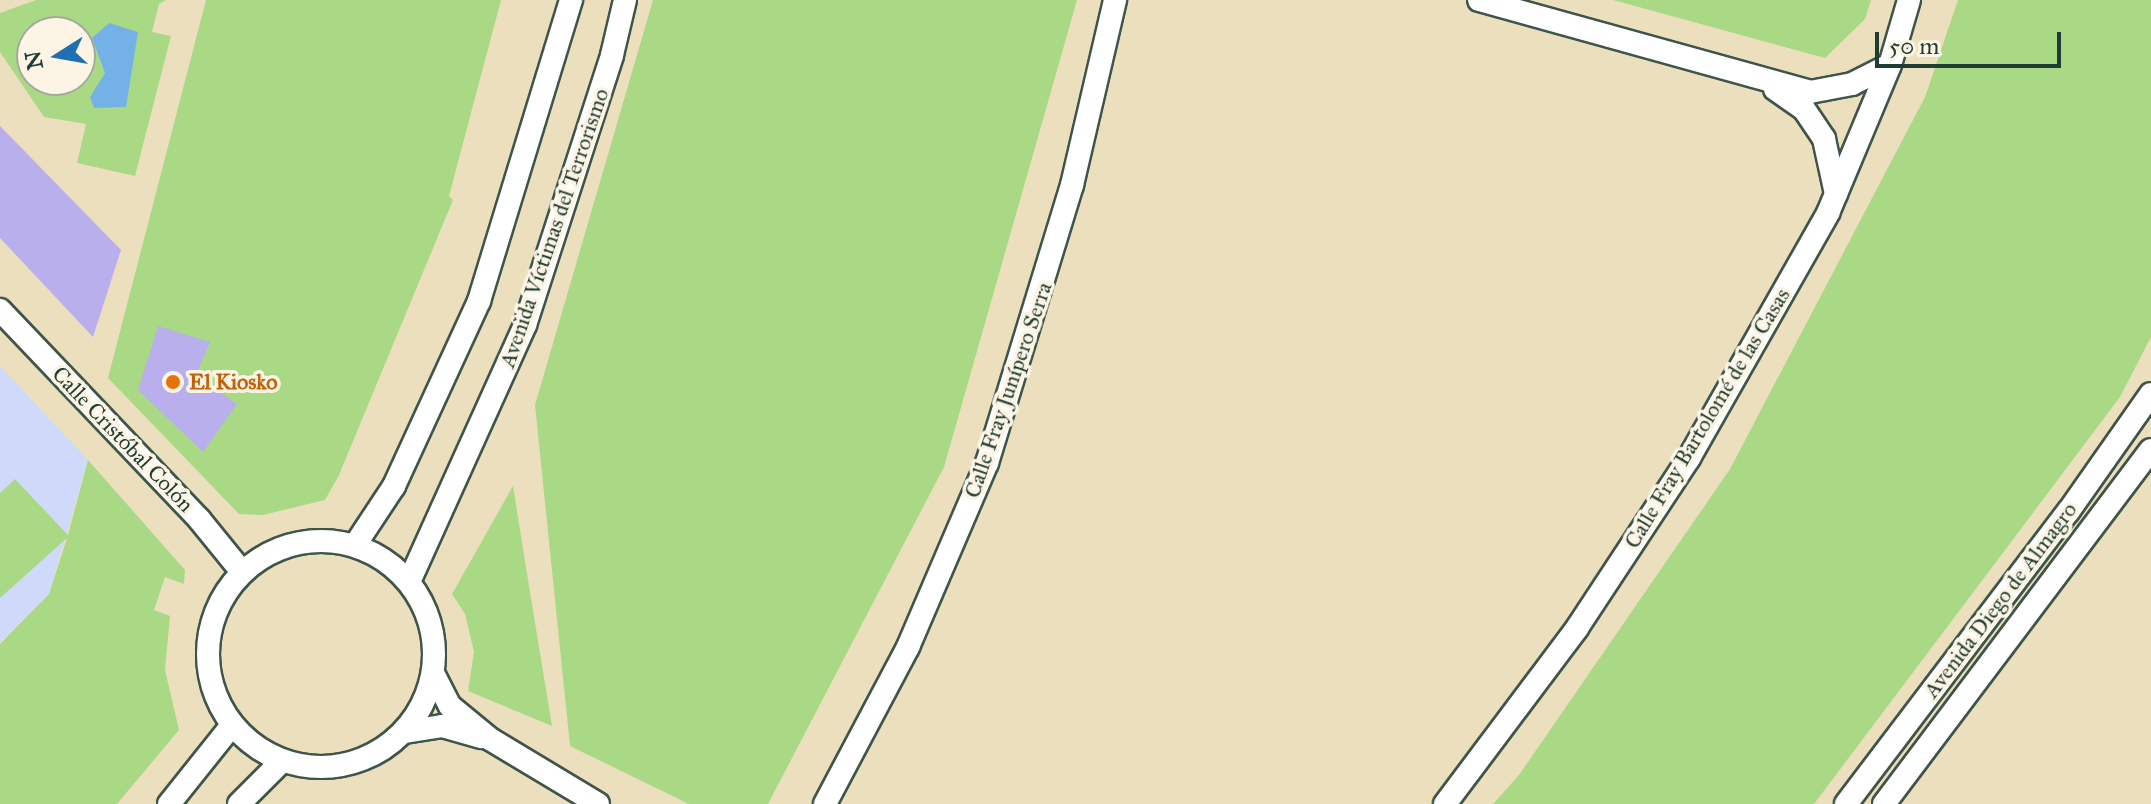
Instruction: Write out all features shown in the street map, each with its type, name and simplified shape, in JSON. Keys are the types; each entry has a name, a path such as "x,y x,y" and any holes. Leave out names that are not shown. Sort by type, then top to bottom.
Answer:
{"street":[{"path":"355,545 394,486 479,301 571,0"},
{"name":"Avenida Víctimas del Terrorismo","path":"409,582 525,325 612,55 625,0"},
{"name":"Calle Fray Junípero Serra","path":"825,804 908,647 987,463 1072,185 1115,0"},
{"path":"1479,0 1764,82 1810,92 1852,84 1890,65"},
{"name":"Calle Fray Bartolomé de las Casas","path":"1445,804 1577,628 1689,458 1836,194 1890,65 1909,0"},
{"path":"1764,82 1804,109 1824,139 1836,194"},
{"name":"Calle Cristóbal Colón","path":"0,310 199,519 242,572"},
{"name":"Avenida Diego de Almagro","path":"1846,804 2151,394"},
{"name":"Avenida Diego de Almagro","path":"1884,804 2151,450"},
{"path":"325,540 355,545 384,560 409,582 426,610 434,641 433,673 423,704 405,732 379,753 348,765 315,768 282,761 254,746 232,725 215,695 208,663 214,618 242,572 267,554 295,543 325,540"},
{"path":"433,673 450,706 490,739 598,804"},
{"path":"169,804 232,725"},
{"path":"405,732 442,726 490,739"},
{"path":"239,804 282,761"}],"shaded area":[{"path":"0,366 88,460 49,594 0,643"}],"green space":[{"path":"36,0 166,0 159,4 152,32 171,36 135,176 77,163 86,124 44,117 30,96 96,96 96,16 16,16 16,76 0,52 0,13"},
{"path":"206,0 501,0 449,196 453,200 339,475 325,500 263,515 239,514 108,378"},
{"path":"653,0 1077,0 944,467 768,804 689,804 570,746 535,405"},
{"path":"1613,0 1871,0 1865,19 1825,58"},
{"path":"1958,0 2151,0 2151,337 2120,397 1814,804 1493,804 1519,775 1730,469 1925,97"},
{"path":"88,460 185,570 184,584 165,577 154,610 170,616 165,670 179,730 117,804 0,804 0,644 49,594 67,538 0,598 0,493 15,479 68,535"},
{"path":"513,486 552,726 468,691 474,652 465,614 452,594"}],"water":[{"path":"109,23 138,32 126,107 94,108 90,97 96,96 96,87 105,73 96,49 96,34"}],"building":[{"path":"0,126 121,250 93,337 0,238"},
{"name":"El Kiosko","path":"158,326 210,342 196,375 237,404 203,452 138,390"}],"place":[{"name":"El Kiosko","path":"173,382"}]}
